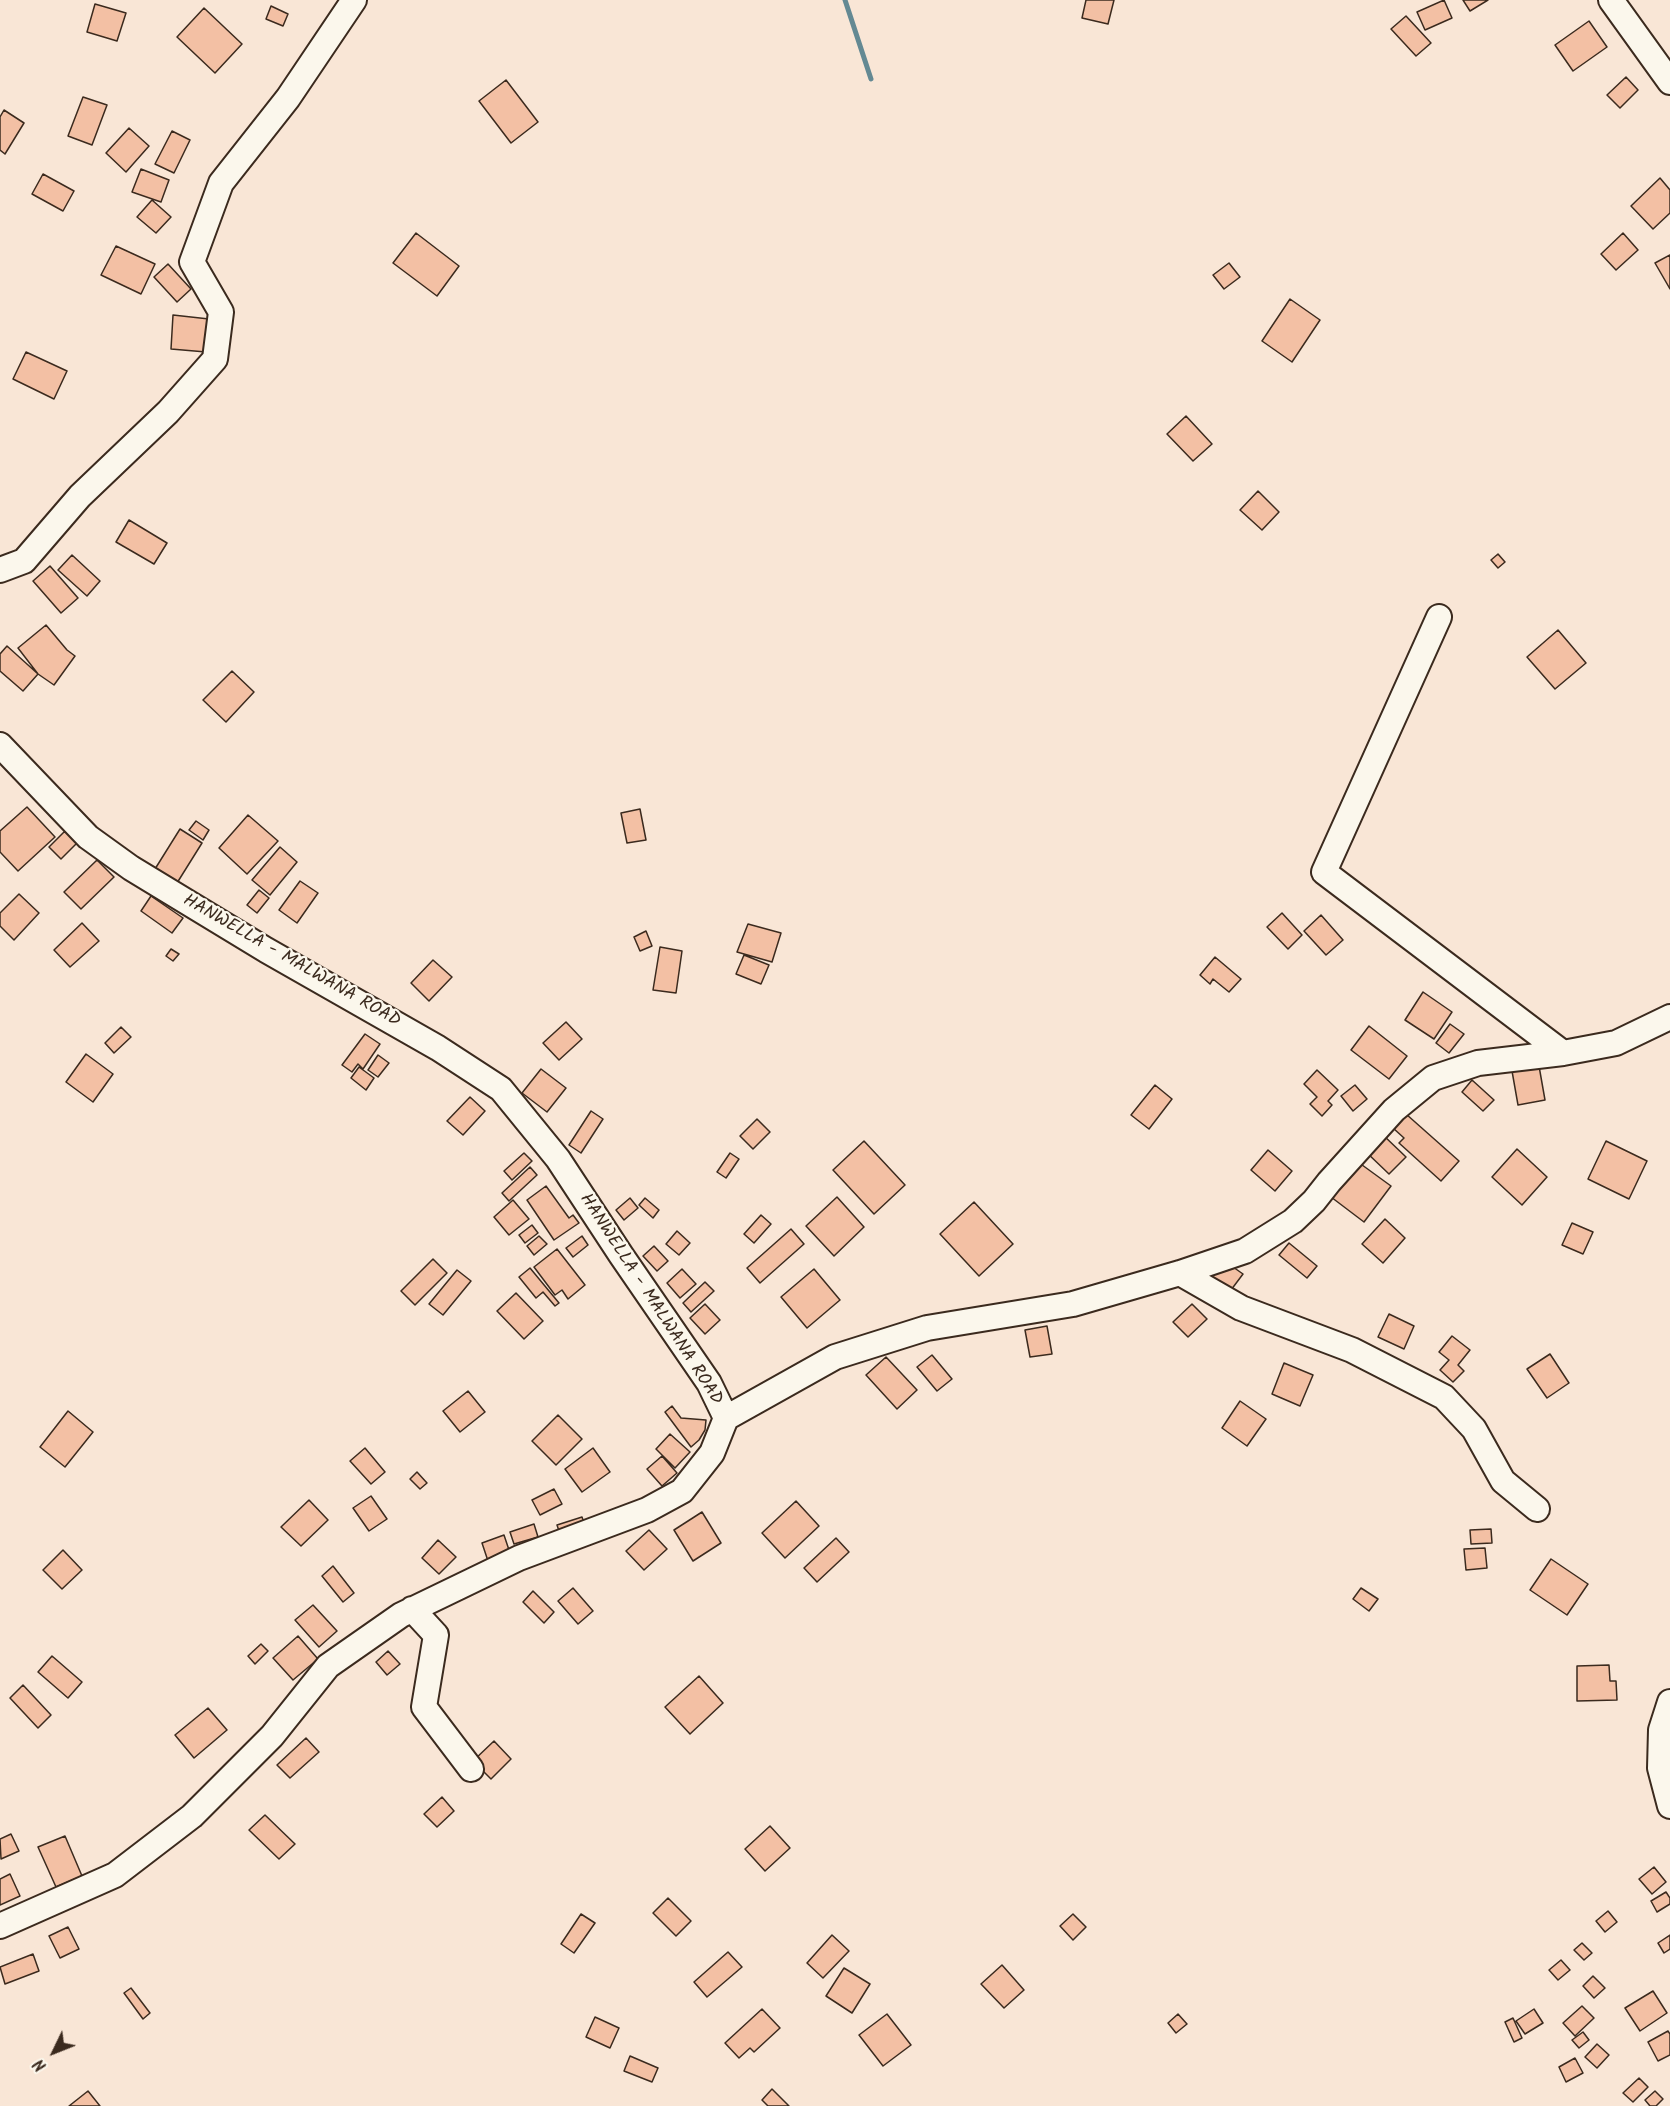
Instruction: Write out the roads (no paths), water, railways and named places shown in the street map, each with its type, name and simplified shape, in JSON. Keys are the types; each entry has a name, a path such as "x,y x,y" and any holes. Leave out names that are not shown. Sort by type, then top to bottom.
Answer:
{"street":[{"path":"0,570 24,561 80,496 168,412 215,359 221,312 192,262 221,183 288,98 354,0"},
{"path":"1611,0 1670,82"},
{"path":"1439,617 1324,872 1563,1053"},
{"name":"HANWELLA - MALWANA ROAD","path":"0,745 88,837 131,868 266,950 438,1048 501,1089 558,1159 709,1383 726,1418 712,1453 682,1491 647,1510 519,1558 401,1614 328,1666 272,1736 192,1816 114,1875 0,1926"},
{"path":"726,1418 835,1357 927,1328 1073,1304 1180,1273 1245,1251 1293,1221 1314,1201 1394,1110 1433,1078 1478,1063 1563,1053 1616,1043 1670,1017"},
{"path":"1180,1273 1241,1308 1352,1350 1444,1397 1474,1429 1503,1481 1537,1509"},
{"path":"412,1609 436,1635 424,1707 471,1769"},
{"path":"1670,1702 1661,1730 1660,1768 1670,1806"}],"waterway":[{"path":"845,0 871,79"}]}
